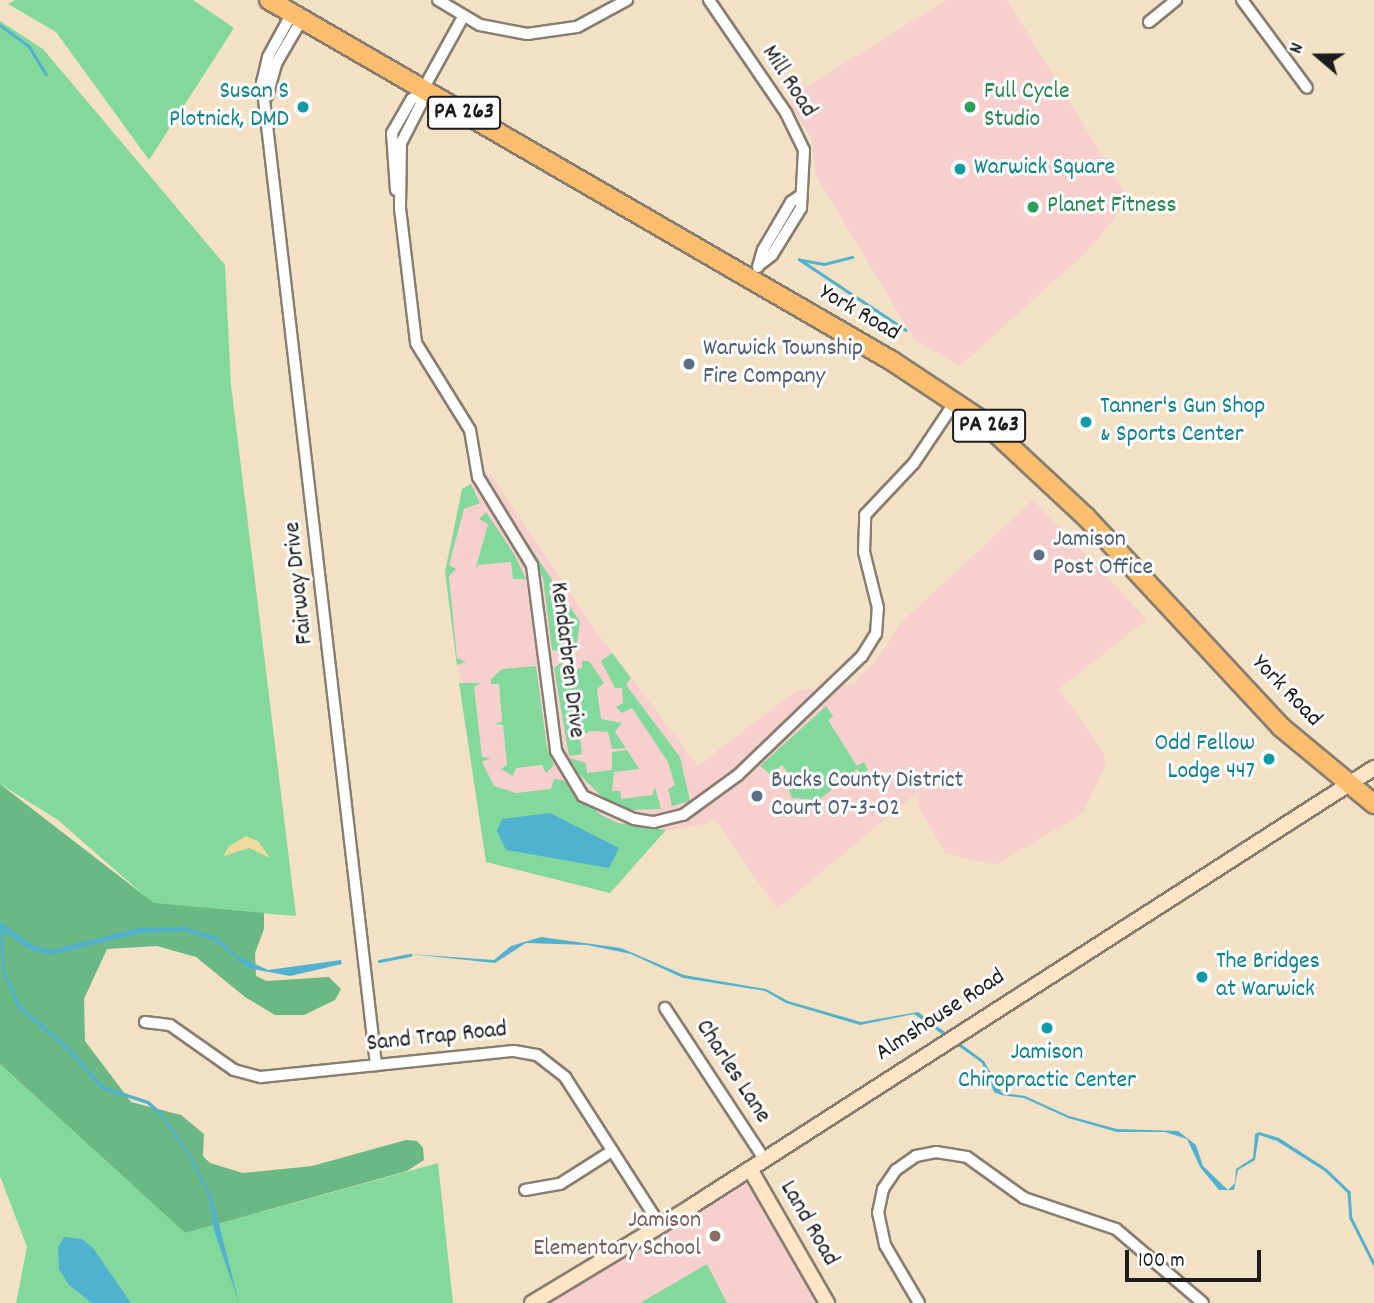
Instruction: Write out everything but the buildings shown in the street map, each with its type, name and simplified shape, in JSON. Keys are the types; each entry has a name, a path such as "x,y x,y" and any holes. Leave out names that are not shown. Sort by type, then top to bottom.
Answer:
{"highway":[{"name":"York Road","path":"269,0 422,91 755,272 955,402 1046,477 1281,727 1347,786 1374,804"}],"main road":[{"name":"Almshouse Road","path":"532,1303 750,1169 952,1036 1374,768"},
{"name":"Land Road","path":"750,1169 827,1303"}],"street":[{"path":"438,0 463,17 497,30 551,33 589,22 627,0"},
{"name":"Mill Road","path":"709,0 801,142 806,163 801,195 785,212 762,250 755,272"},
{"path":"1149,22 1176,0"},
{"path":"1242,0 1307,88"},
{"name":"Fairway Drive","path":"297,16 266,61 262,82 267,96 376,1065"},
{"name":"Kendarbren Drive","path":"463,17 422,91 421,104 401,143 400,208 416,343 470,430 478,477 536,578 556,751 583,796 616,815 654,822 703,804 862,656 876,634 878,608 864,552 865,515 914,463 955,402"},
{"name":"Charles Lane","path":"665,1008 764,1159"},
{"name":"Sand Trap Road","path":"145,1022 175,1028 248,1076 275,1077 376,1065 531,1053 557,1068 660,1225"},
{"path":"525,1190 560,1184 612,1151"},
{"path":"919,1303 885,1245 878,1213 883,1189 896,1171 916,1156 936,1152 967,1157 1024,1198 1116,1229 1203,1303"}],"shaded area":[{"name":"Warwick Square","path":"946,0 1007,0 1124,191 1113,221 1085,253 960,366 914,339 816,176 812,139 787,99"},
{"path":"490,474 598,634 698,766 797,690 853,684 876,661 902,622 1033,500 1147,619 1059,689 1104,753 1105,766 1082,814 995,865 945,853 919,807 918,792 777,909 714,818 705,824 665,831 610,893 486,862 445,572 462,489"},
{"name":"Jamison Elementary School","path":"750,1169 828,1303 533,1303"}],"green space":[{"path":"15,0 193,0 234,28 149,160 56,32 8,4"},
{"path":"0,21 43,49 225,265 231,385 296,916 154,904 58,820 0,784"},
{"path":"471,484 480,503 464,509 449,565 456,569 449,576 457,658 466,662 457,665 445,572 462,489"},
{"path":"486,512 514,554 526,579 513,579 511,562 478,565 475,571 488,524 479,519"},
{"path":"517,527 580,622 577,643 562,646 562,652 552,650 543,578"},
{"path":"612,653 631,678 626,685 680,757 690,801 672,806 668,789 675,785 668,762 632,708 622,713 616,707 623,703 622,688 615,688 601,661"},
{"path":"582,661 589,661 604,683 597,689 601,719 622,723 615,732 626,748 612,749 608,732 592,731 580,735 582,754 569,756 554,668 562,662 564,670 582,668"},
{"path":"536,666 547,748 554,765 546,773 542,765 516,768 513,776 501,769 507,765 503,725 495,724 502,721 499,684 491,684 491,679 502,669"},
{"path":"459,683 481,683 474,687 482,757 490,758 482,762 494,786 516,793 551,789 554,779 563,780 601,815 618,823 666,830 610,893 486,862"},
{"path":"826,706 833,716 828,720 857,766 864,762 868,770 862,774 857,769 819,800 792,798 789,791 797,784 782,765 770,774 760,766"},
{"path":"627,750 639,769 614,772 612,791 620,791 621,799 652,795 655,787 661,809 633,810 602,797 578,773 570,758 586,763 587,773 612,770 612,752"},
{"path":"0,784 154,903 264,913 264,929 255,953 256,976 267,981 329,977 341,989 335,1000 304,1015 275,1015 245,997 196,957 157,946 107,949 84,999 85,1041 131,1102 181,1115 204,1134 203,1156 210,1163 243,1173 312,1166 406,1140 417,1141 423,1148 424,1160 407,1171 185,1233 0,1064"},
{"path":"0,1064 185,1233 438,1163 453,1303 16,1303 27,1247 0,1176"},
{"path":"707,1264 727,1303 640,1303"}],"sand":[{"path":"246,836 258,841 270,858 249,848 224,856 228,847"}],"water":[{"path":"550,813 619,848 609,868 506,850 497,831 502,819"},
{"path":"0,922 34,946 51,950 139,928 184,927 217,937 236,955 268,970 341,960 342,964 290,976 248,968 215,941 184,931 140,933 51,955 32,951 3,931 5,970 20,1005 69,1047 103,1086 149,1101 163,1114 194,1161 212,1197 239,1303 214,1230 209,1197 192,1162 161,1116 147,1104 101,1089 67,1050 17,1007 2,970"},
{"path":"541,937 621,948 684,975 766,989 788,1001 861,1022 918,1012 984,1061 1002,1093 1025,1096 1069,1116 1117,1129 1178,1131 1196,1145 1203,1166 1228,1190 1219,1190 1200,1167 1187,1139 1165,1132 1117,1132 1068,1118 1024,1098 994,1092 982,1063 914,1014 860,1025 786,1003 765,991 683,978 631,954 587,945 526,943 495,963 409,954 494,960 511,946"},
{"path":"1259,1132 1279,1138 1324,1167 1326,1172 1277,1141 1259,1135 1255,1160 1238,1170 1234,1190 1228,1190 1235,1183 1236,1169 1253,1158 1255,1134"},
{"path":"64,1237 82,1239 93,1248 131,1303 92,1303 69,1285 59,1269 58,1248"}],"waterway":[{"path":"0,25 29,46 46,74"},
{"path":"802,260 824,264 852,257"},
{"path":"799,259 906,330"},
{"path":"379,961 410,955"},
{"path":"1325,1169 1349,1192 1351,1218 1374,1264"}],"place":[{"name":"Susan S Plotnick, DMD","path":"303,107"},
{"name":"Full Cycle Studio","path":"970,107"},
{"name":"Warwick Square","path":"960,169"},
{"name":"Planet Fitness","path":"1033,207"},
{"name":"Warwick Township Fire Company","path":"689,364"},
{"name":"Tanner's Gun Shop & Sports Center","path":"1086,422"},
{"name":"Jamison Post Office","path":"1039,555"},
{"name":"Odd Fellow Lodge 447","path":"1269,759"},
{"name":"Bucks County District Court 07-3-02","path":"757,796"},
{"name":"The Bridges at Warwick","path":"1202,977"},
{"name":"Jamison Chiropractic Center","path":"1047,1028"},
{"name":"Jamison Elementary School","path":"715,1236"}]}
